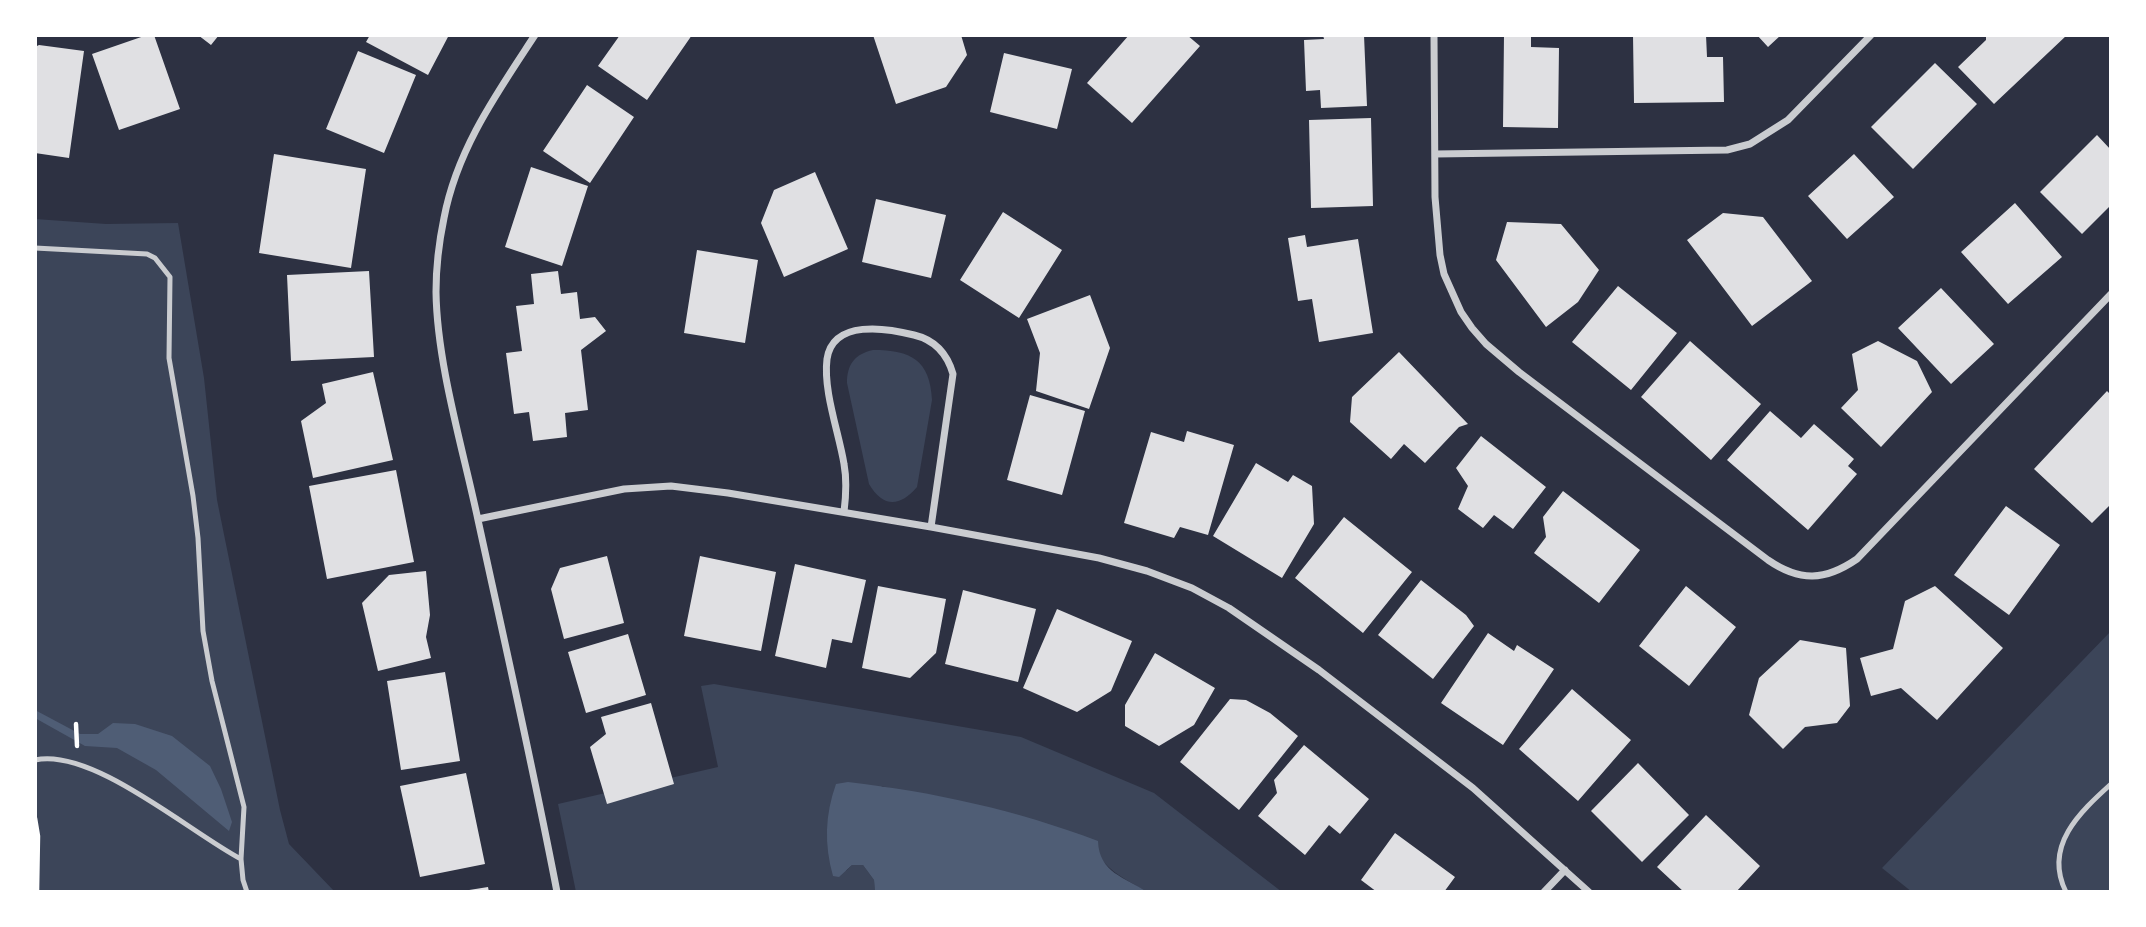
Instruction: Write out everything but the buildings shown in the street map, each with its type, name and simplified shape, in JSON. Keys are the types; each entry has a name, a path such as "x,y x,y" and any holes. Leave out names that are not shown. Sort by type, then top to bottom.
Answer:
{"street":[{"path":"535,35 482,117 458,168 444,216 437,267 438,324 557,892"},
{"path":"1434,35 1437,229 1444,274 1461,312 1486,344 1519,372 1768,560 1788,572 1802,576 1832,574 1857,559 2111,294"},
{"path":"1435,154 1727,150 1750,144 1788,120 1871,35"},
{"path":"844,512 846,482 832,406 827,358 833,345 843,335 876,328 898,331 930,341 942,350 950,362 953,374 931,527"},
{"path":"478,519 624,489 671,486 931,527 1123,564 1170,579 1210,598 1275,638 1423,748 1488,801 1590,892"},
{"path":"1544,892 1565,870"}],"lane":[{"path":"35,248 147,254 155,258 170,277 169,358 195,506 203,631 212,681 244,807 240,859 247,892"},
{"path":"35,760 69,762 101,774 143,795 217,847 240,859"},
{"path":"2066,892 2062,883 2060,859 2063,836 2081,810 2111,784"}],"path":[{"path":"76,724 77,746"},
{"path":"35,818 38,836 37,892"}],"shaded area":[{"path":"35,219 106,224 178,223 204,378 217,500 280,810 289,844 335,892 35,892"},
{"path":"873,350 898,352 916,360 927,375 932,400 917,487 911,494 892,502 880,497 869,484 847,383 853,361 861,354"},
{"path":"2111,631 2111,892 1912,892 1882,868"},
{"path":"714,684 1021,737 1154,793 1282,892 1147,892 1114,872 1098,854 882,786 846,871 852,865 863,865 874,880 875,892 576,892 558,804 718,767 701,686"},
{"path":"35,710 80,734 98,734 113,723 135,724 172,736 210,766 232,822 229,831 156,770 117,748 85,746 35,718"},
{"path":"848,782 912,791 974,804 1036,820 1098,841 1099,852 1108,867 1147,892 875,892 874,880 863,865 852,865 839,877 833,876 827,841 830,807 836,784"}]}
